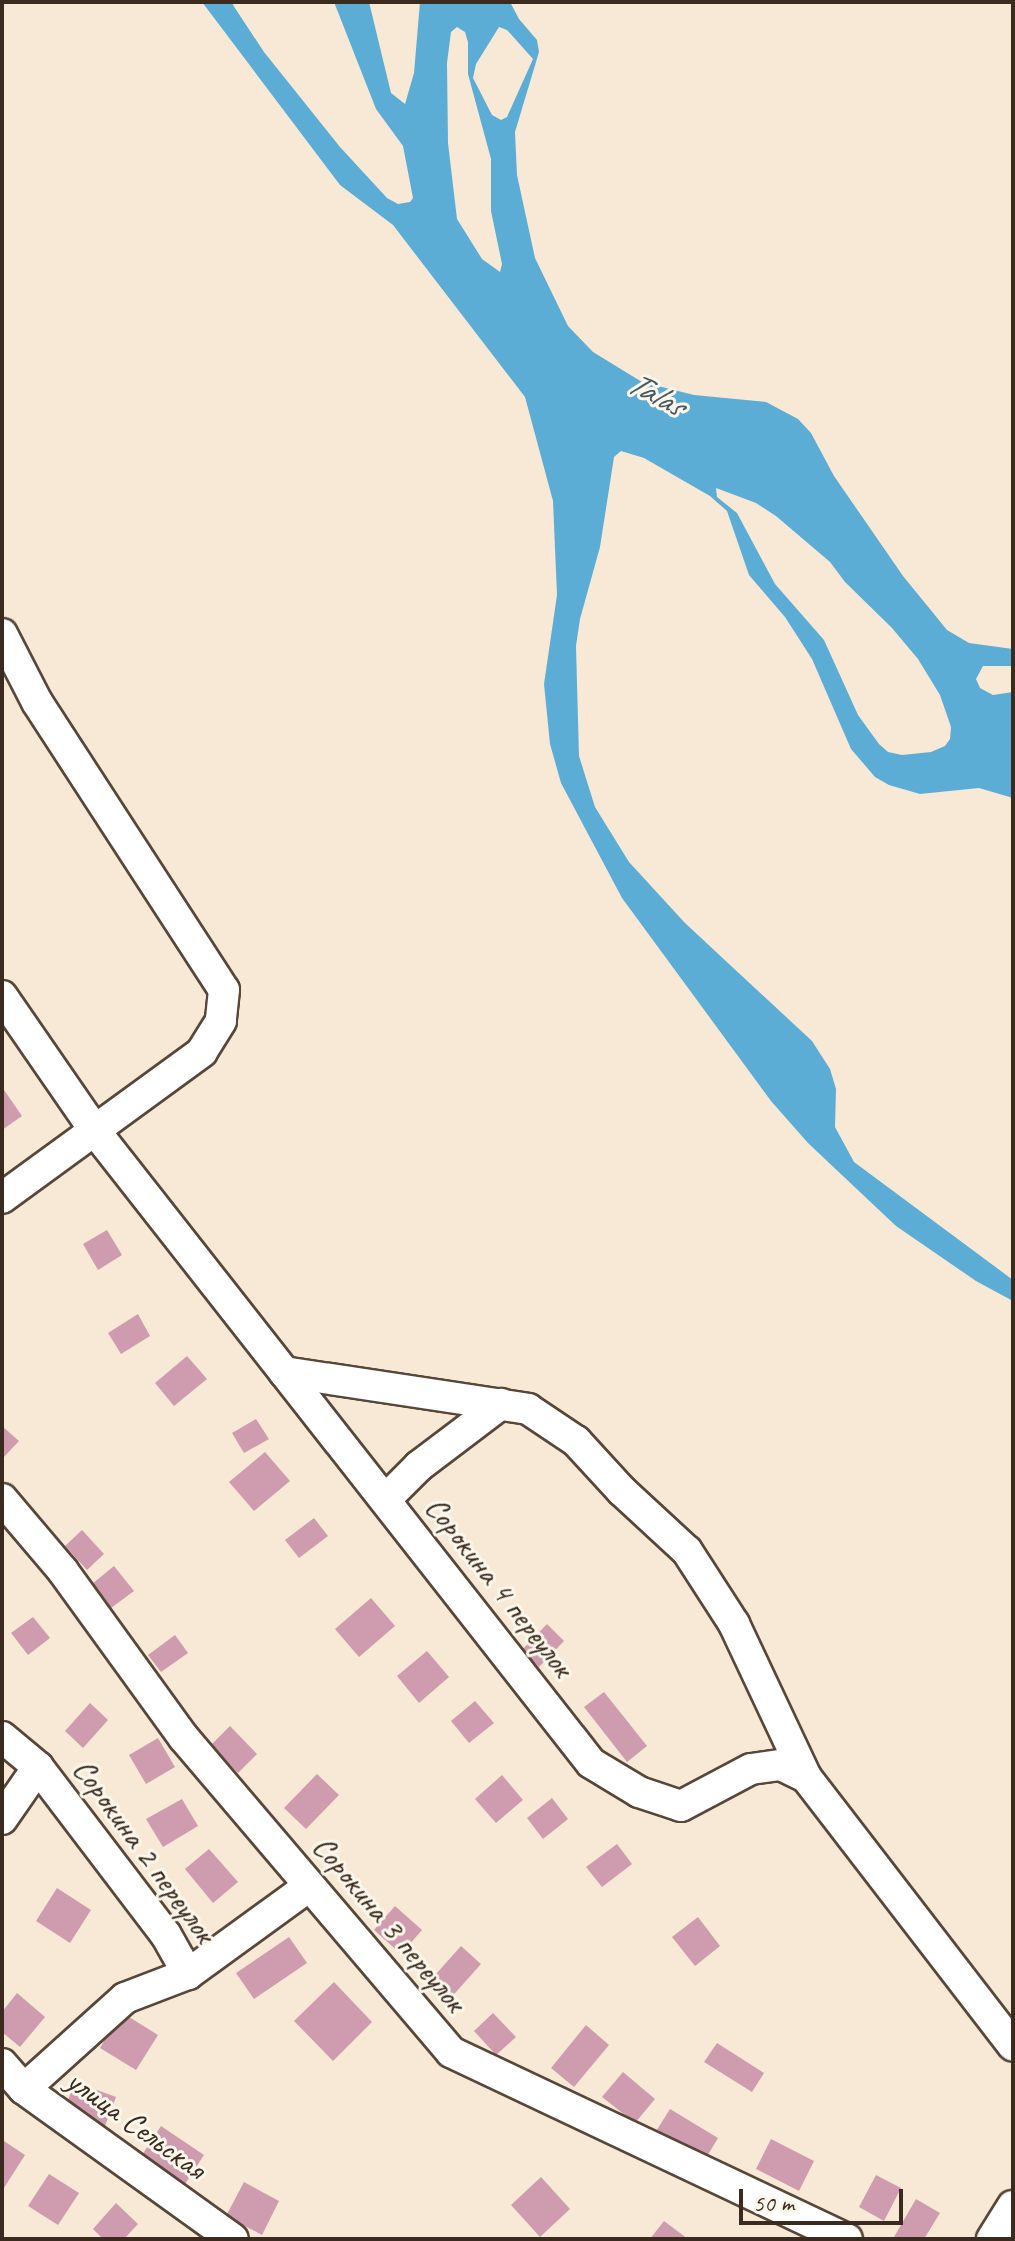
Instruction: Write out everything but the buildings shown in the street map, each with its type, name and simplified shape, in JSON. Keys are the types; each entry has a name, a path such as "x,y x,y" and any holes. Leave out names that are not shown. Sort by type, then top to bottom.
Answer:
{"street":[{"path":"2,634 37,702 224,990 221,1021 202,1052 2,1198"},
{"name":"Сорокина 4 переулок","path":"2,996 95,1131 591,1763 639,1792 681,1806 751,1769 781,1765 806,1777"},
{"path":"284,1372 528,1409 576,1441 622,1491 687,1551 734,1624 806,1777 1013,2046"},
{"path":"385,1500 419,1466 501,1404"},
{"name":"Сорокина 3 переулок","path":"2,1499 63,1571 184,1738 451,2052 847,2239"},
{"name":"Сорокина 2 переулок","path":"2,1737 38,1767 166,1935 188,1974 309,1886"},
{"path":"2,1819 38,1767"},
{"path":"24,2089 125,1998 188,1974"},
{"name":"улица Сельская","path":"2,2064 24,2089 233,2239"},
{"path":"992,2239 1013,2206"}],"water":[{"name":"Talas","path":"202,2 231,2 264,52 340,147 387,198 398,204 410,202 413,198 403,146 376,109 334,2 369,2 391,93 405,104 414,73 420,2 510,2 519,19 537,40 539,52 515,132 517,175 535,258 568,326 593,352 642,382 694,395 766,402 798,419 811,433 834,476 903,576 947,630 969,643 1013,649 1013,666 983,666 976,679 980,688 993,695 1013,692 1013,798 979,788 920,794 889,785 875,777 851,749 812,659 785,617 749,575 727,511 710,496 644,458 621,451 614,457 600,547 580,619 576,646 579,756 595,807 629,862 685,923 812,1041 830,1069 836,1089 835,1127 854,1162 1013,1280 1013,1301 976,1281 896,1226 808,1143 771,1101 622,898 561,783 550,744 544,684 557,595 553,501 525,397 393,225 340,185","holes":["457,27 465,32 468,42 468,74 491,159 491,211 502,264 500,272 482,259 457,219 448,143 447,63 451,32","499,27 507,30 533,59 507,117 501,120 492,115 473,78 476,64","716,488 756,503 776,516 830,562 845,582 892,628 918,659 940,695 951,727 950,739 945,746 931,752 902,755 888,752 879,744 858,715 824,640 775,584 737,513 717,497"]}]}
